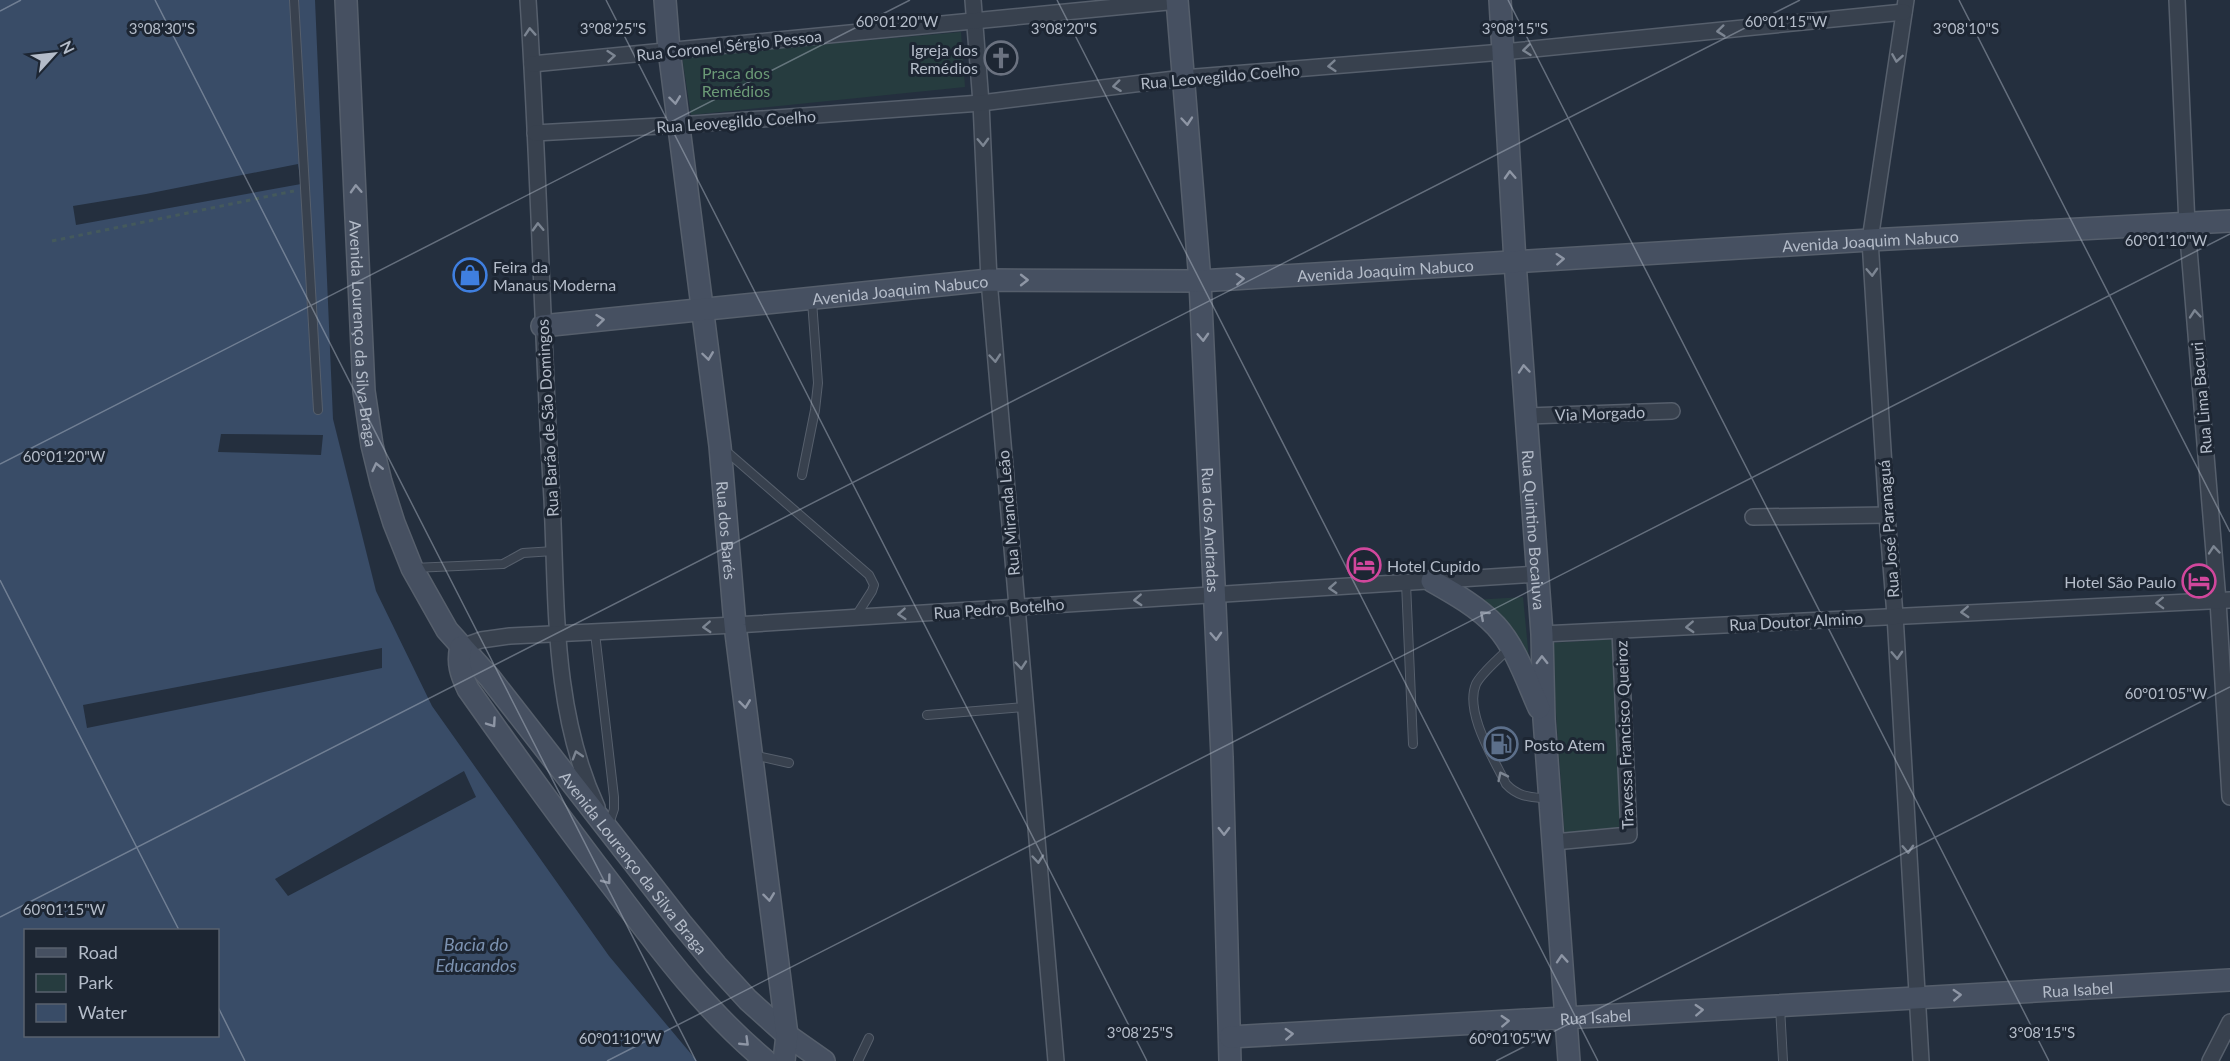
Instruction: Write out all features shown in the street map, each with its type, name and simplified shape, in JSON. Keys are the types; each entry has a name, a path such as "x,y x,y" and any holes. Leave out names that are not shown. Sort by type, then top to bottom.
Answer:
{"street":[{"name":"Avenida Lourenço da Silva Braga","path":"346,0 364,391 372,445 381,482 412,568 447,630 490,678 716,965 748,999 788,1035 824,1061"},
{"name":"Rua Barão de São Domingos","path":"528,0 557,634 571,736 591,793 608,828"},
{"name":"Rua dos Barés","path":"665,0 678,126 720,446 735,625 788,1035 784,1061"},
{"name":"Rua Miranda Leão","path":"973,0 981,103 989,280 1056,1061"},
{"name":"Rua Quintino Bocaiuva","path":"1500,0 1515,262 1542,634 1544,719 1569,1061"},
{"name":"Rua Lima Bacuri","path":"2177,0 2187,225 2224,601 2230,797"},
{"name":"Rua Coronel Sérgio Pessoa","path":"532,64 1178,1"},
{"name":"Rua dos Andradas","path":"1178,1 1200,281 1222,757 1230,1061"},
{"name":"Rua Leovegildo Coelho","path":"535,133 678,126 981,103 1183,78 1503,52 1905,6"},
{"name":"Rua José Paranaguá","path":"1905,6 1870,240 1921,1061"},
{"name":"Avenida Joaquim Nabuco","path":"542,326 989,280 1200,281 1870,240 2230,222"},
{"name":"Via Morgado","path":"1527,416 1672,411"},
{"path":"1753,517 1887,515"},
{"name":"Rua Pedro Botelho","path":"461,647 495,637 735,625 1538,574"},
{"path":"1432,581 1481,612 1497,627 1510,646 1544,719"},
{"name":"Rua Doutor Almino","path":"1542,634 1895,615 2224,601"},
{"name":"Travessa Francisco Queiroz","path":"1554,842 1629,835 1620,631"},
{"name":"Avenida Lourenço da Silva Braga","path":"461,647 458,659 468,689 572,834 694,989 750,1048 766,1061"},
{"name":"Rua Isabel","path":"1230,1037 2230,980"},
{"path":"2210,1061 2230,1022"}],"lane":[{"path":"294,0 318,410"},
{"path":"802,475 818,383 812,299"},
{"path":"720,446 869,575 874,585 872,591 855,617"},
{"path":"412,568 503,564 523,553 555,551"},
{"path":"1406,583 1413,744"},
{"path":"595,633 614,797 614,809 608,828"},
{"path":"1510,646 1476,682 1473,693 1474,715 1506,784 1513,792 1523,797 1551,799"},
{"path":"927,715 1025,707"},
{"path":"751,755 789,763"},
{"path":"1780,1006 1783,1061"},
{"path":"858,1061 868,1038"}],"path":[{"path":"52,241 298,190"}],"green space":[{"name":"Praca dos Remédios","path":"961,32 965,87 691,115 682,57"},
{"path":"1523,597 1529,659 1474,600"},
{"path":"1614,639 1627,836 1565,840 1551,643"}],"water":[{"name":"Bacia do Educandos","path":"0,0 315,0 333,419 376,591 432,706 609,956 697,1061 0,1061"}],"pier":[{"path":"298,164 301,184 76,225 73,206"},
{"path":"221,434 323,435 321,455 218,452"},
{"path":"382,648 382,668 87,728 83,705"},
{"path":"464,771 476,797 288,896 275,879"}],"place":[{"name":"Igreja dos Remédios","path":"1001,58"},
{"name":"Feira da Manaus Moderna","path":"470,275"},
{"name":"Hotel Cupido","path":"1364,565"},
{"name":"Hotel São Paulo","path":"2199,581"},
{"name":"Posto Atem","path":"1501,744"}]}
